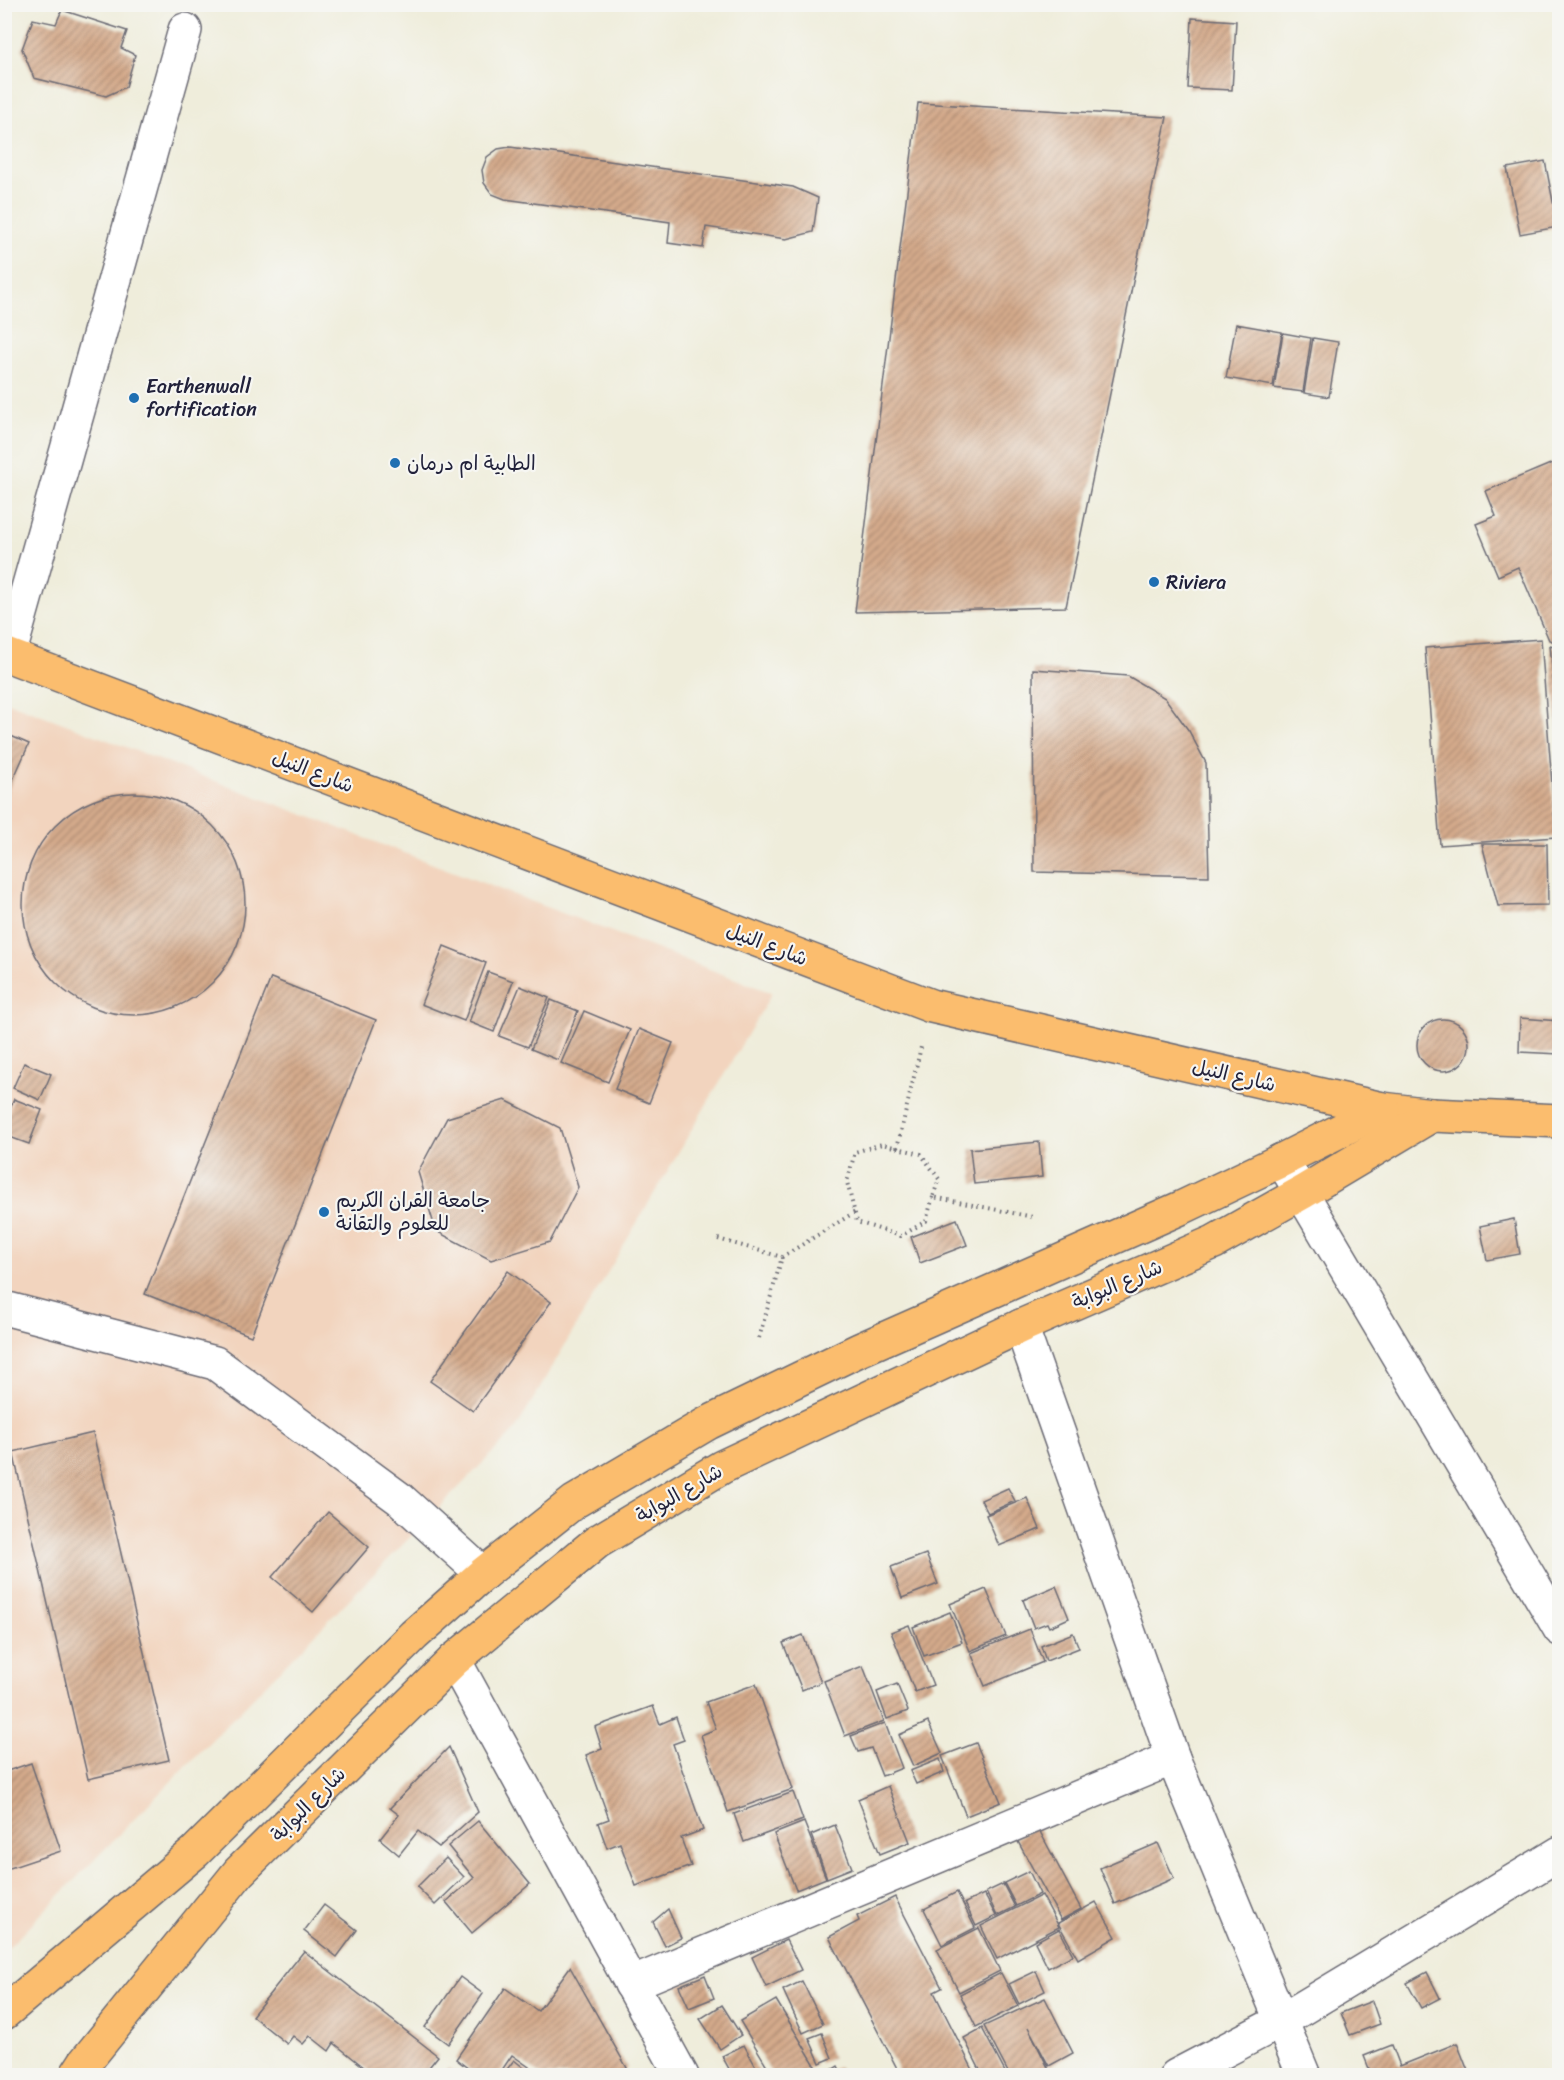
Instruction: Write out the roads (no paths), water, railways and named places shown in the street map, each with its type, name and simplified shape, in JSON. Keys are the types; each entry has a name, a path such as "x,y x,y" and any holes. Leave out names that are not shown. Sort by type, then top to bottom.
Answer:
{"main road":[{"name":"شارع النيل","path":"7,655 931,1006 1383,1109 1432,1115 1560,1121"},
{"path":"4,2013 195,1852 414,1635 483,1574 574,1502 708,1423 860,1350 1183,1207 1383,1109"},
{"name":"شارع البوابة","path":"84,2071 239,1872 454,1660 597,1542 712,1473 1021,1326 1215,1242 1432,1115"}],"street":[{"path":"7,655 185,30"},
{"path":"1282,1160 1560,1629"},
{"path":"4,1308 215,1363 400,1499 483,1574"},
{"path":"1021,1326 1173,1758 1304,2076"},
{"path":"454,1660 682,2076"},
{"path":"631,1984 1173,1758"},
{"path":"1176,2076 1281,2021 1560,1853"}],"place":[{"name":"Earthenwall fortification","path":"134,398"},
{"name":"الطابية ام درمان","path":"395,463"},
{"name":"Riviera","path":"1154,582"},
{"name":"جامعة القران الكريم للعلوم والتقانة","path":"324,1212"}]}
